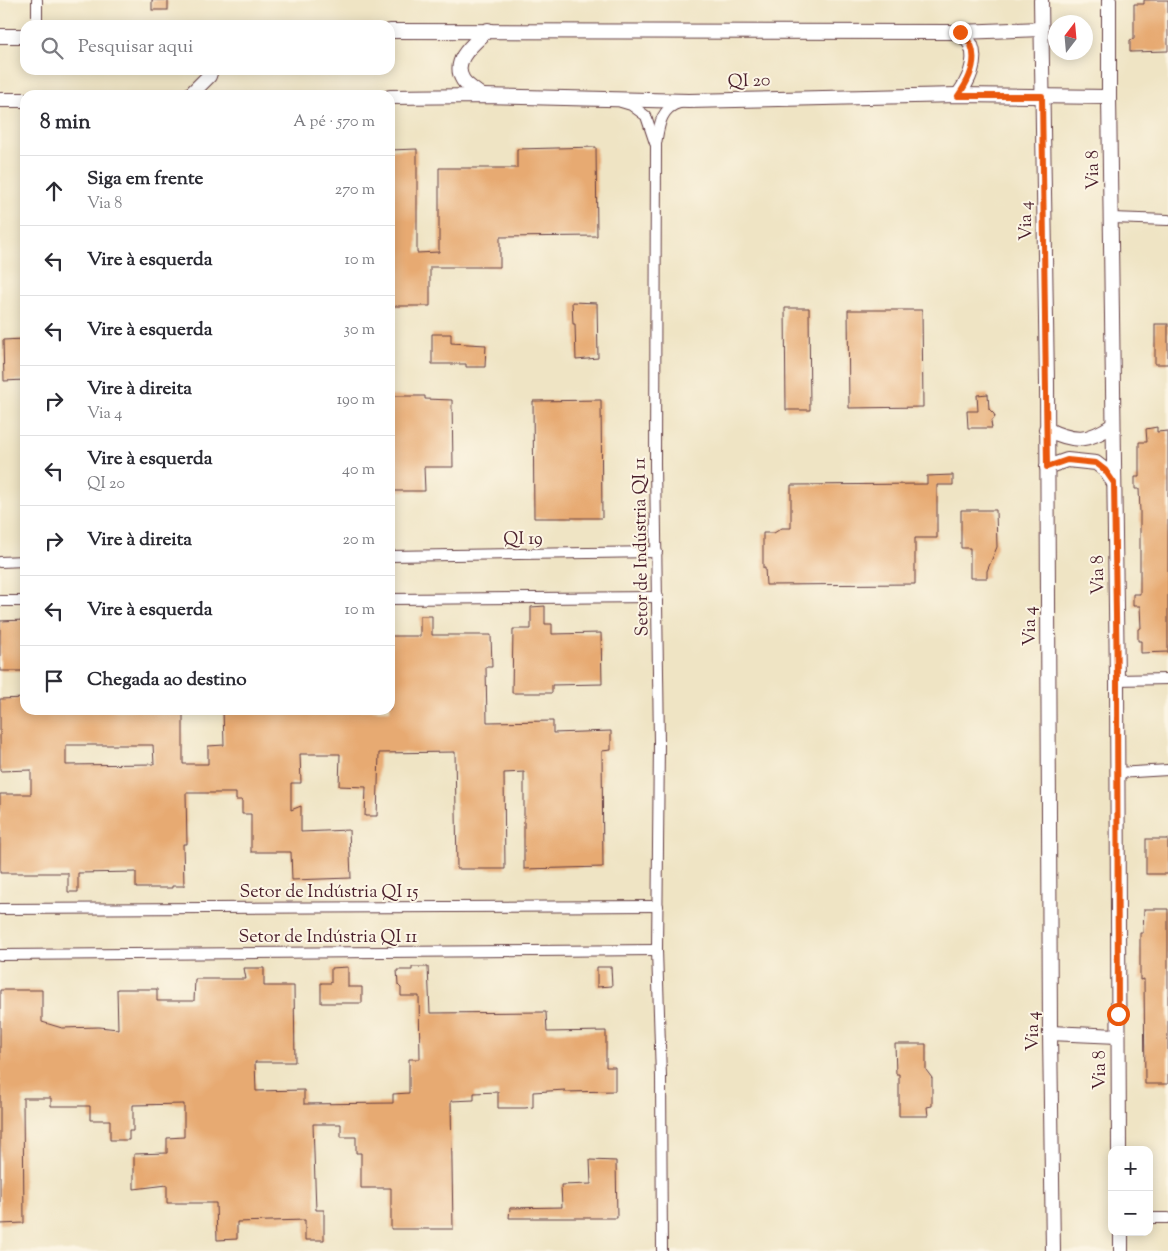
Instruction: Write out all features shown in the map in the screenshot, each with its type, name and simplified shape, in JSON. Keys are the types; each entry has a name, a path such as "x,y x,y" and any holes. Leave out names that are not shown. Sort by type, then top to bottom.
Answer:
{"main road":[{"name":"Via 4","path":"1041,0 1047,373 1050,1033 1053,1251"},
{"name":"Via 8","path":"1109,0 1117,680 1119,1146"},
{"path":"395,31 960,32 1041,29"},
{"path":"482,96 463,80 459,68 463,55 488,30"},
{"path":"958,96 969,80 974,55 970,44 960,32"},
{"path":"0,36 20,36"},
{"path":"195,90 209,75"},
{"name":"QI 20","path":"395,97 482,96 689,100 958,96 1109,97"},
{"path":"0,100 20,100"},
{"path":"1046,429 1057,434 1080,438 1097,435 1113,425"},
{"path":"1047,467 1067,460 1096,463 1105,470 1114,483"},
{"path":"1050,1033 1118,1036"},
{"path":"1121,1236 1121,1251"}],"street":[{"path":"37,0 37,20"},
{"path":"615,99 630,105 646,116 656,144"},
{"path":"656,144 660,120 666,110 673,104 689,100"},
{"name":"Setor de Indústria QI 11","path":"656,144 657,950 661,1077 662,1251"},
{"path":"1112,218 1168,220"},
{"name":"QI 19","path":"395,556 657,552"},
{"path":"0,562 20,561"},
{"path":"395,599 658,597"},
{"path":"0,601 20,601"},
{"path":"1117,680 1168,679"},
{"path":"1117,773 1168,770"},
{"name":"Setor de Indústria QI 15","path":"0,909 658,906"},
{"name":"Setor de Indústria QI 11","path":"0,955 657,950"},
{"path":"1153,1218 1168,1218"}],"building":[{"path":"152,0 168,0 168,10 152,10"},
{"path":"1144,0 1168,0 1168,51 1130,52 1130,40 1134,39 1134,4 1144,4"},
{"path":"596,147 597,236 500,237 500,267 430,267 430,306 395,306 395,150 417,149 417,253 439,252 439,168 517,168 517,149"},
{"path":"572,302 597,303 598,358 576,360"},
{"path":"785,308 809,308 810,410 786,410"},
{"path":"848,310 922,310 923,407 849,408"},
{"path":"1155,324 1168,324 1168,364 1155,364"},
{"path":"432,334 451,334 451,343 486,345 485,367 466,367 466,364 432,364"},
{"path":"20,339 20,380 4,381 3,340"},
{"path":"988,394 989,409 995,417 991,422 992,428 968,428 967,411 978,411 977,395"},
{"path":"395,396 425,396 425,399 452,400 453,467 424,467 425,491 395,491"},
{"path":"601,400 602,518 534,518 533,401"},
{"path":"1157,427 1157,432 1168,431 1168,652 1141,653 1141,641 1138,641 1138,629 1141,628 1140,606 1133,606 1133,594 1140,594 1140,512 1139,489 1135,489 1135,477 1139,477 1139,442 1147,442 1146,429"},
{"path":"953,475 953,485 937,485 937,538 915,538 915,584 766,585 765,568 763,568 763,533 774,533 782,528 791,528 791,485 927,484 927,476"},
{"path":"961,510 996,510 997,547 987,571 987,578 970,578 970,548 961,548"},
{"path":"545,606 545,624 552,624 552,634 601,633 602,684 552,685 552,693 512,693 513,629 531,629 531,607"},
{"path":"420,616 432,616 432,635 491,635 492,667 486,667 487,722 553,721 553,733 611,731 611,750 602,751 603,867 524,869 524,772 504,773 505,869 457,869 455,752 379,753 377,816 365,816 366,787 339,786 340,754 300,754 301,783 291,783 291,810 301,806 301,832 349,830 351,878 292,880 291,852 251,852 251,814 242,814 242,800 236,800 236,793 186,793 187,844 183,844 184,886 136,888 136,872 78,873 78,892 68,892 68,873 0,873 0,794 31,794 31,770 0,771 0,699 20,698 20,715 183,715 183,764 208,764 208,746 224,745 223,715 395,715 395,636 420,636","holes":["66,745 153,745 154,764 66,765"]},
{"path":"20,620 20,671 0,671 0,621"},
{"path":"1146,839 1168,839 1168,874 1146,874"},
{"path":"1144,909 1168,909 1168,1084 1145,1084 1144,979 1140,980 1140,933 1143,933"},
{"path":"348,967 348,987 362,987 362,1003 321,1003 321,983 331,983 331,968"},
{"path":"412,967 428,967 430,1013 546,1012 547,1032 606,1031 606,1067 615,1067 615,1091 565,1092 565,1090 533,1092 533,1107 525,1108 498,1108 498,1092 474,1093 474,1100 451,1101 453,1229 391,1229 391,1188 361,1188 361,1153 356,1153 356,1137 341,1137 341,1124 313,1124 316,1210 324,1210 324,1240 305,1240 305,1220 237,1222 237,1239 217,1240 216,1203 167,1203 167,1185 134,1189 134,1154 167,1153 167,1138 184,1137 184,1104 133,1105 133,1131 129,1131 129,1140 110,1140 110,1120 90,1120 90,1106 51,1106 51,1098 23,1098 24,1223 0,1224 0,990 42,990 42,1022 62,1028 99,1027 118,1029 117,989 157,989 157,1001 194,1001 195,979 246,979 244,968 264,968 264,986 294,986 295,1062 255,1062 256,1091 304,1090 304,1104 393,1103 393,1094 409,1093 409,1059 420,1059 419,996 401,996 401,988 398,985 397,970 412,970"},
{"path":"597,967 611,967 612,986 597,987"},
{"path":"895,1044 926,1044 926,1070 932,1078 932,1106 927,1107 928,1116 899,1116 899,1074 896,1074"},
{"path":"590,1160 616,1161 617,1218 509,1218 510,1208 562,1207 561,1185 591,1184"}],"route":[{"path":"960,32 970,44 974,55 969,80 958,96 1042,96 1047,467 1067,460 1096,463 1105,470 1114,483 1117,680 1118,1014"}]}
